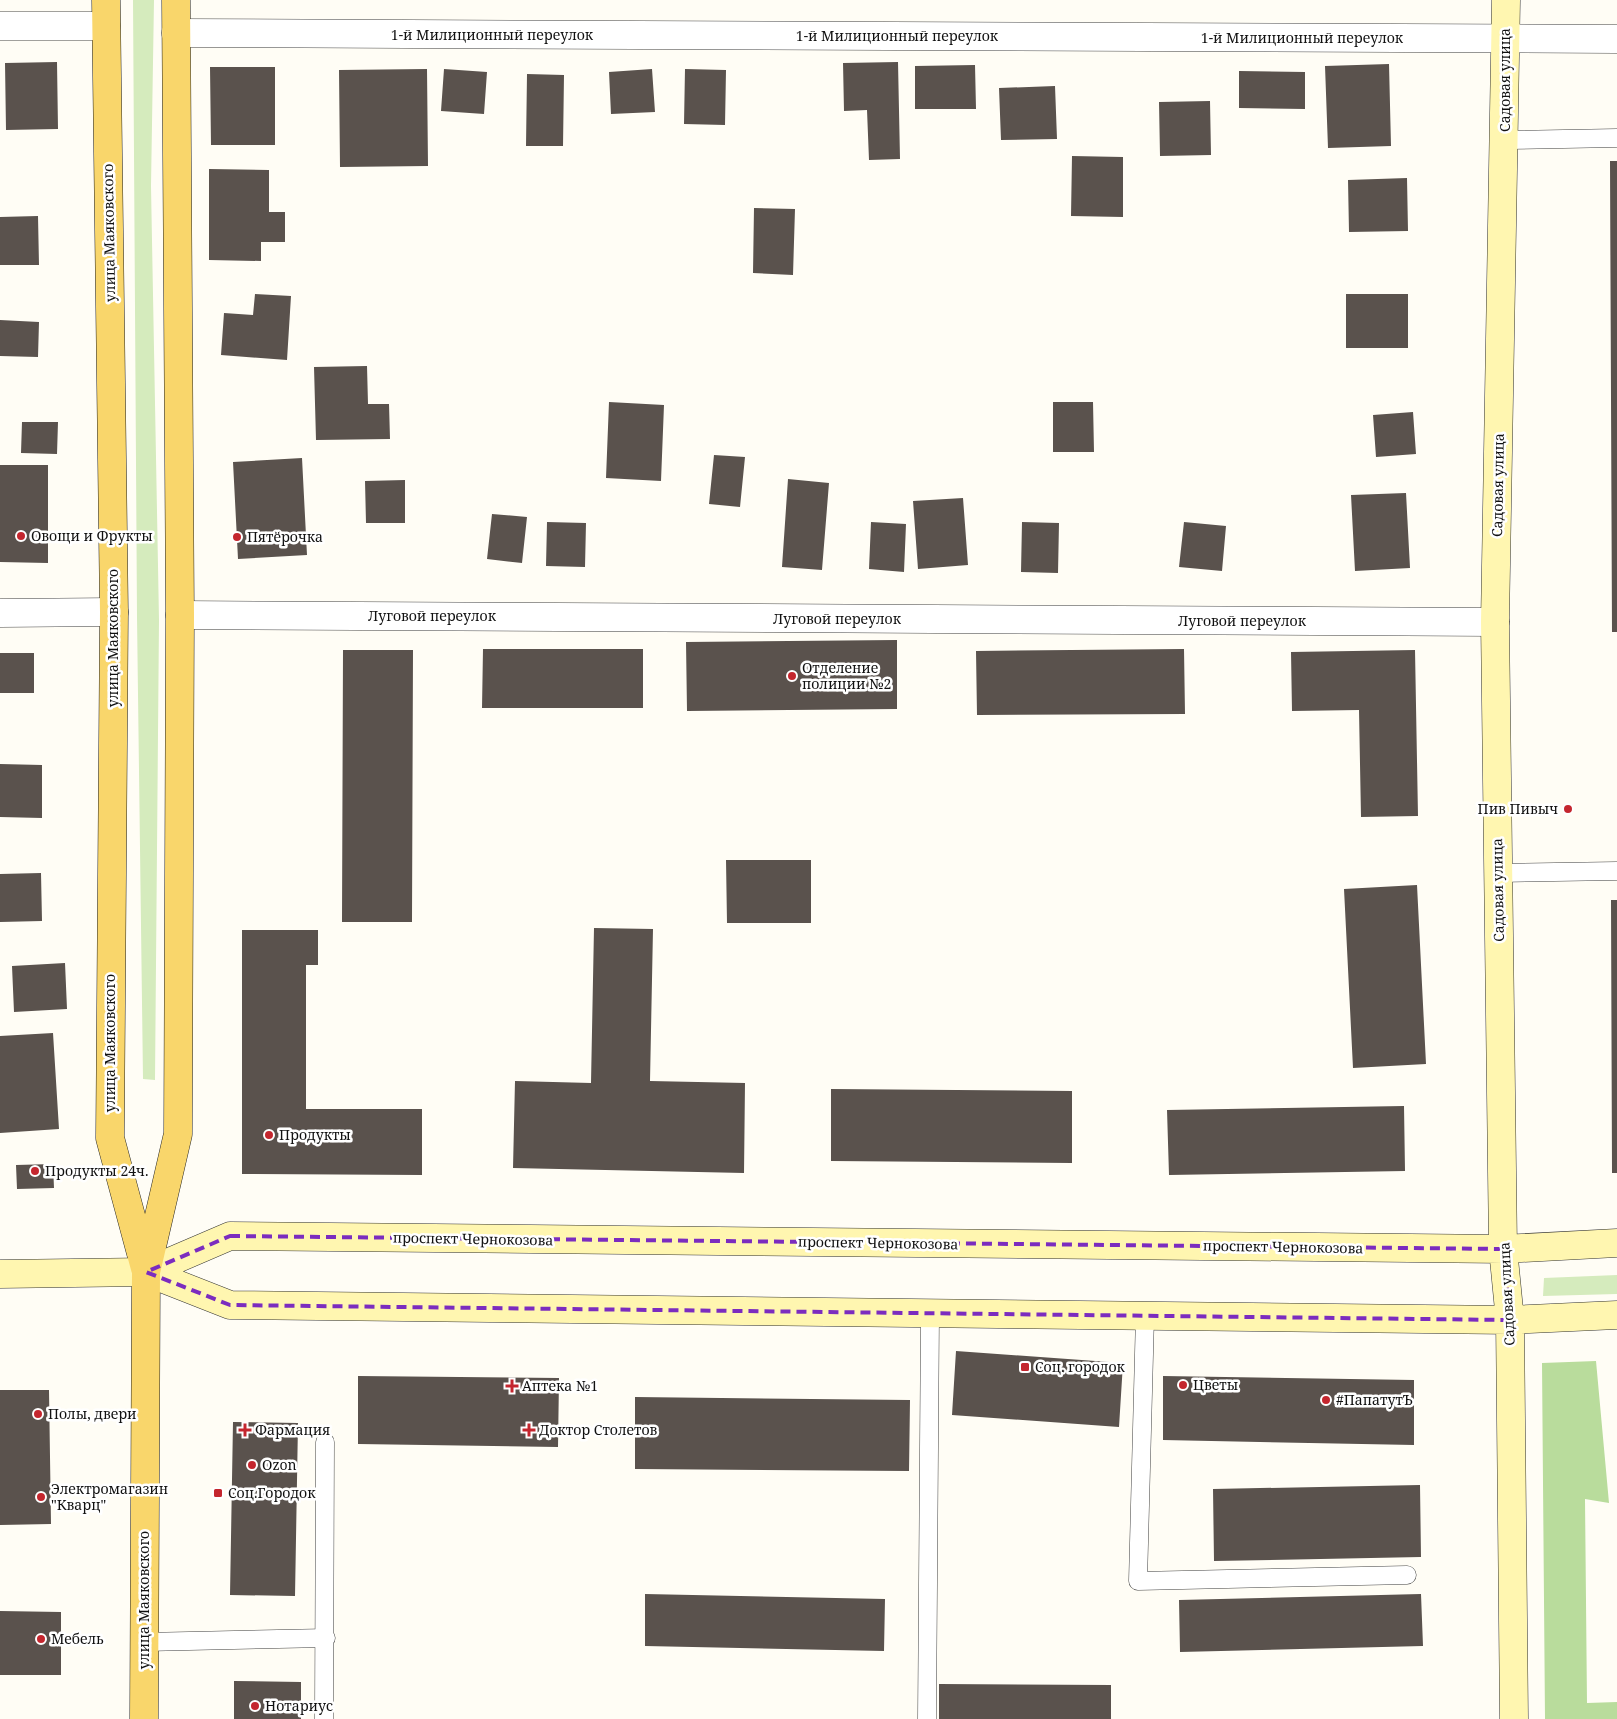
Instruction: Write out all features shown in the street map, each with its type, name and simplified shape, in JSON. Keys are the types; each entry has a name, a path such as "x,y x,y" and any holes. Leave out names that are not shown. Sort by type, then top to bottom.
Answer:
{"main road":[{"name":"улица Маяковского","path":"144,1719 146,1272 178,1134 180,615 176,0"},
{"name":"улица Маяковского","path":"106,13 114,612 110,1138 146,1272"}],"street":[{"name":"Садовая улица","path":"1506,0 1495,622 1504,1249 1510,1320 1514,1719"},
{"path":"0,26 106,13"},
{"name":"1-й Милиционный переулок","path":"176,33 1617,39"},
{"path":"0,612 114,612"},
{"name":"Луговой переулок","path":"180,615 1495,622"},
{"name":"проспект Чернокозова","path":"146,1272 230,1236 1504,1249 1617,1243"},
{"name":"проспект Чернокозова","path":"0,1274 146,1272 230,1305 1510,1320 1617,1315"}],"lane":[{"path":"1505,140 1617,138"},
{"path":"1498,874 1617,871"},
{"path":"927,1719 930,1313"},
{"path":"1145,1316 1138,1581 1407,1575"},
{"path":"324,1719 326,1638 325,1442"},
{"path":"144,1642 326,1638"}],"highlighted area":[{"path":"230,1236 1503,1249 1510,1320 230,1305 146,1272"}],"green space":[{"path":"133,0 154,0 151,186 159,620 155,1080 143,1079 137,617"},
{"path":"1617,1275 1617,1294 1543,1296 1544,1278"},
{"path":"1596,1361 1609,1503 1585,1499 1587,1703 1617,1702 1617,1719 1545,1719 1542,1363"}],"building":[{"path":"57,62 58,129 6,130 5,63"},
{"path":"898,62 900,159 869,160 867,110 844,111 843,63"},
{"path":"1389,64 1391,146 1328,148 1325,66"},
{"path":"975,65 976,109 915,109 915,66"},
{"path":"210,67 275,67 275,145 211,145"},
{"path":"427,69 428,166 340,167 339,70"},
{"path":"444,69 487,72 484,114 441,111"},
{"path":"652,69 655,112 611,114 609,72"},
{"path":"685,69 726,70 725,125 684,124"},
{"path":"1239,71 1305,72 1305,109 1239,108"},
{"path":"527,74 564,75 563,146 526,146"},
{"path":"1055,86 1057,139 1001,140 999,88"},
{"path":"1210,101 1211,155 1160,156 1159,102"},
{"path":"1072,156 1123,157 1123,217 1071,216"},
{"path":"1610,161 1617,161 1617,632 1612,632"},
{"path":"209,169 269,170 269,212 285,212 285,242 261,242 261,261 209,260"},
{"path":"1407,178 1408,231 1349,232 1348,180"},
{"path":"754,208 795,209 793,275 753,273"},
{"path":"38,216 39,265 0,265 0,217"},
{"path":"255,294 291,296 287,360 221,355 224,313 253,315"},
{"path":"1346,294 1408,294 1408,348 1346,348"},
{"path":"0,320 39,322 38,357 0,356"},
{"path":"367,366 368,404 389,404 390,439 316,440 314,367"},
{"path":"609,402 664,405 661,481 606,478"},
{"path":"1053,402 1093,402 1094,452 1053,452"},
{"path":"1413,412 1416,454 1376,457 1373,415"},
{"path":"22,422 58,422 57,454 21,453"},
{"path":"714,455 745,457 740,507 709,504"},
{"path":"302,458 307,555 238,559 233,462"},
{"path":"0,465 48,465 48,563 0,562"},
{"path":"788,479 829,483 822,570 782,567"},
{"path":"405,480 405,523 366,523 365,481"},
{"path":"1406,493 1410,568 1355,571 1351,495"},
{"path":"963,498 968,565 918,569 913,501"},
{"path":"492,514 527,517 522,563 487,559"},
{"path":"547,522 586,523 585,567 546,566"},
{"path":"871,522 906,524 904,572 869,569"},
{"path":"1022,522 1059,523 1058,573 1021,572"},
{"path":"1184,522 1226,526 1222,571 1179,567"},
{"name":"Отделение полиции №2","path":"897,640 897,709 687,711 686,642"},
{"path":"483,649 643,649 643,708 482,708"},
{"path":"1184,649 1185,714 977,715 976,651"},
{"path":"343,650 413,650 412,922 342,922"},
{"path":"1415,650 1418,816 1361,817 1359,710 1292,711 1291,652"},
{"path":"0,653 34,653 34,693 0,693"},
{"path":"0,764 42,765 42,818 0,817"},
{"path":"726,860 811,860 811,923 727,923"},
{"path":"41,873 42,921 0,922 0,874"},
{"path":"1417,885 1426,1064 1353,1068 1344,889"},
{"path":"1611,900 1617,900 1617,1173 1612,1173"},
{"path":"594,928 653,929 650,1081 745,1083 744,1173 513,1168 515,1081 591,1083"},
{"path":"242,930 318,930 318,965 306,965 306,1109 422,1109 422,1175 242,1174"},
{"path":"65,963 67,1009 14,1012 12,966"},
{"path":"53,1033 59,1129 0,1133 0,1036"},
{"path":"831,1089 1072,1091 1072,1163 831,1161"},
{"path":"1404,1106 1405,1171 1169,1175 1167,1110"},
{"path":"53,1164 54,1188 17,1189 16,1165"},
{"path":"956,1351 1123,1363 1119,1427 952,1415"},
{"path":"358,1376 559,1378 558,1447 358,1444"},
{"path":"1163,1376 1414,1380 1414,1445 1163,1440"},
{"path":"0,1390 49,1390 51,1524 0,1525"},
{"path":"635,1397 910,1400 909,1471 635,1469"},
{"path":"233,1422 298,1423 295,1596 230,1595"},
{"path":"1420,1485 1421,1557 1214,1561 1213,1489"},
{"path":"645,1594 885,1599 884,1651 645,1646"},
{"path":"1421,1594 1423,1646 1180,1652 1179,1600"},
{"path":"0,1611 61,1612 61,1675 0,1675"},
{"path":"234,1681 301,1682 301,1719 234,1719"},
{"path":"939,1684 1111,1685 1111,1719 939,1719"}],"place":[{"name":"Овощи и Фрукты","path":"21,536"},
{"name":"Пятёрочка","path":"237,537"},
{"name":"Отделение полиции №2","path":"792,676"},
{"name":"Пив Пивыч","path":"1568,809"},
{"name":"Продукты","path":"269,1135"},
{"name":"Продукты 24ч.","path":"35,1171"},
{"name":"Соц. городок","path":"1025,1367"},
{"name":"Цветы","path":"1183,1385"},
{"name":"Аптека №1","path":"512,1386"},
{"name":"#ПапатутЪ","path":"1326,1400"},
{"name":"Полы, двери","path":"38,1414"},
{"name":"Фармация","path":"245,1430"},
{"name":"Доктор Столетов","path":"529,1430"},
{"name":"Ozon","path":"252,1465"},
{"name":"Соц.Городок","path":"218,1493"},
{"name":"Электромагазин \"Кварц\"","path":"41,1497"},
{"name":"Мебель","path":"41,1639"},
{"name":"Нотариус","path":"255,1706"}]}
